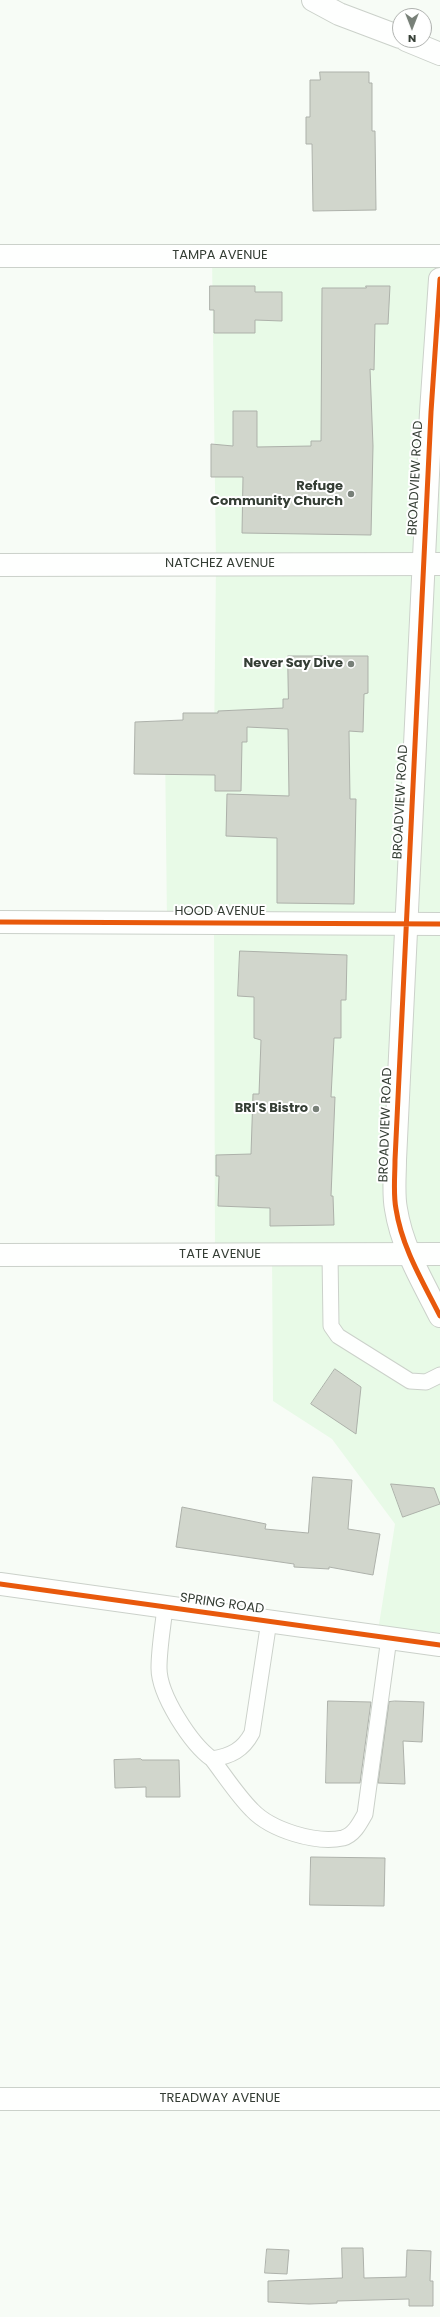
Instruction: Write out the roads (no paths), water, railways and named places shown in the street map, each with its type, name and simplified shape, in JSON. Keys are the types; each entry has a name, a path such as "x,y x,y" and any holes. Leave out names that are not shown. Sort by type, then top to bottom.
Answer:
{"street":[{"path":"314,0 339,14 392,35"},
{"path":"425,48 440,54"},
{"name":"TAMPA AVENUE","path":"0,256 440,256"},
{"name":"BROADVIEW ROAD","path":"440,279 432,564 407,924 395,1160 396,1208 400,1228 409,1254 440,1316"},
{"name":"NATCHEZ AVENUE","path":"0,565 432,564"},
{"name":"HOOD AVENUE","path":"0,922 440,924"},
{"name":"TATE AVENUE","path":"0,1255 440,1254"},
{"name":"SPRING ROAD","path":"0,1584 440,1645"},
{"name":"TREADWAY AVENUE","path":"0,2099 440,2099"}],"lane":[{"path":"330,1254 331,1326 338,1336 410,1381 426,1382 440,1374"},
{"path":"165,1607 159,1670 163,1685 193,1742 212,1759 252,1811 276,1828 305,1837 343,1838 356,1829 365,1814 389,1638"},
{"path":"212,1759 228,1756 245,1746 252,1733 268,1621"}],"place":[{"name":"Refuge Community Church","path":"351,494"},
{"name":"Never Say Dive","path":"351,664"},
{"name":"BRI'S Bistro","path":"316,1109"}]}
